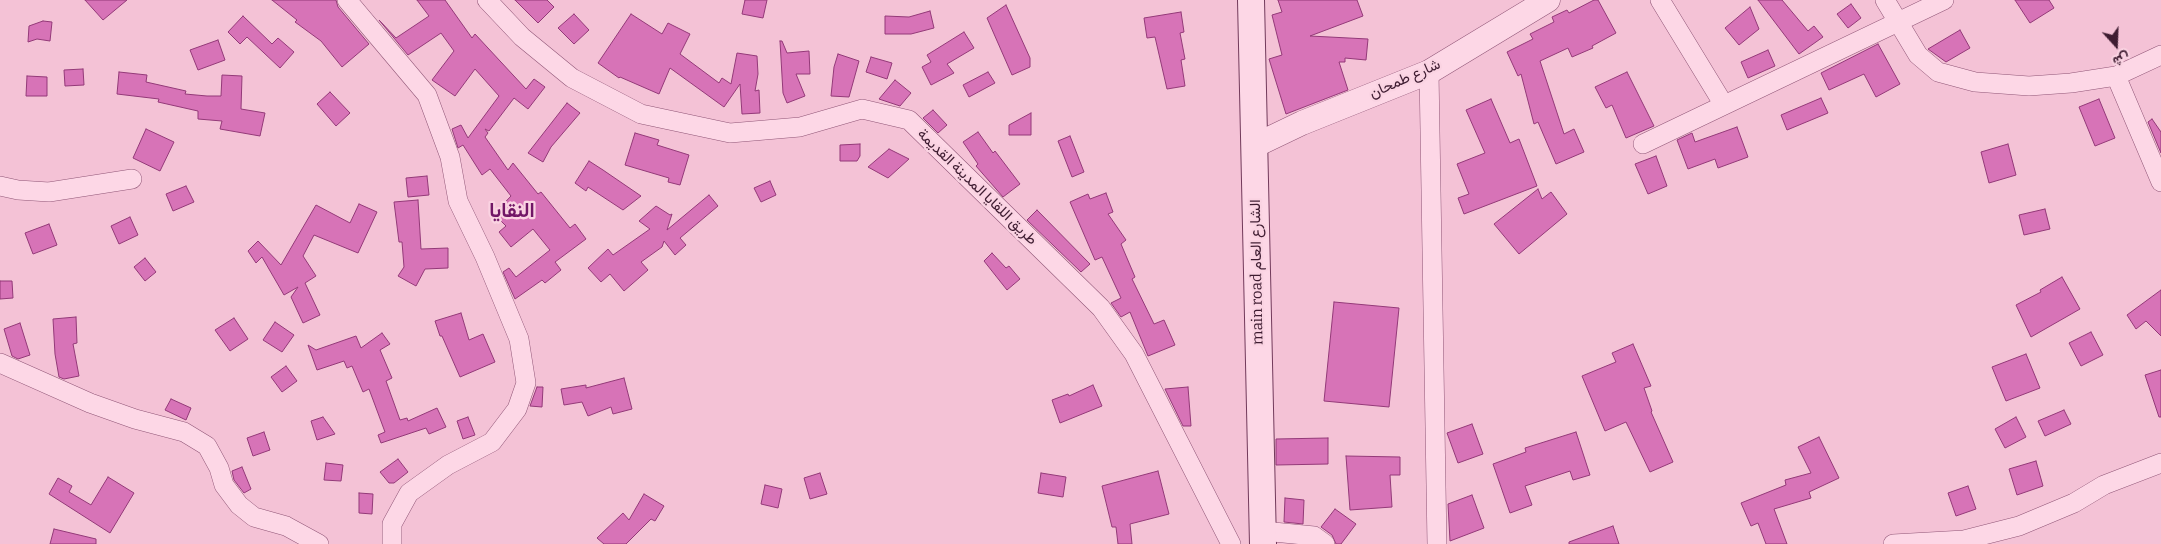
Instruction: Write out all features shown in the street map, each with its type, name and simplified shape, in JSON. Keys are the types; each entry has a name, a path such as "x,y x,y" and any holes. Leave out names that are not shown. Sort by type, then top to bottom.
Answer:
{"main road":[{"name":"main road الشارع العام","path":"1251,0 1263,537"}],"street":[{"path":"346,0 427,95 450,156 458,201 485,257 519,339 526,383 517,409 492,442 448,465 409,492 392,524 392,544"},
{"name":"طريق اللقايا المدينة القديمة","path":"487,0 522,37 572,78 641,114 730,132 800,127 862,109 909,120 1101,308 1134,354 1231,544"},
{"name":"شارع طمحان","path":"1254,146 1302,123 1429,72 1548,0"},
{"path":"1660,0 1724,105"},
{"path":"1885,0 1918,55 1938,72 1975,82 2029,86 2071,83 2116,76 2160,57"},
{"path":"1643,144 1944,0"},
{"path":"1429,72 1437,544"},
{"path":"2116,76 2161,182"},
{"path":"0,186 18,190 48,192 132,179"},
{"path":"0,362 90,403 135,420 184,432 206,446 219,468 224,485 254,517 286,526 319,544"},
{"path":"1894,544 1964,540 2019,526 2074,503 2104,485 2161,463"},
{"path":"1263,537 1314,536 1326,544"}],"building":[{"path":"85,0 127,0 103,20"},
{"path":"272,0 336,0 338,7 369,44 342,67 321,41 295,22 297,20"},
{"path":"417,0 445,0 472,38 475,34 526,89 534,79 545,87 528,109 514,98 489,131 485,129 488,133 485,137 508,170 513,163 538,194 541,192 570,228 575,224 586,239 555,262 561,270 545,283 542,280 515,299 503,272 509,268 516,277 550,250 533,229 511,247 499,232 506,226 494,214 511,196 490,169 482,175 463,145 458,148 452,129 461,125 468,138 499,96 475,69 455,96 432,80 454,51 441,33 408,55 379,20 396,38 429,16"},
{"path":"515,0 547,0 554,7 538,23"},
{"path":"745,0 767,0 763,18 742,14"},
{"path":"1278,0 1357,0 1363,16 1310,36 1368,39 1366,60 1345,58 1345,62 1339,62 1348,90 1286,114 1269,59 1282,55 1272,15 1282,12"},
{"path":"1594,0 1598,0 1616,33 1592,46 1593,48 1572,57 1568,48 1540,61 1564,134 1574,129 1584,152 1556,164 1538,122 1534,124 1521,74 1518,76 1507,52 1533,39 1530,34 1554,22 1552,17 1567,10 1569,13"},
{"path":"1758,0 1782,0 1808,31 1814,26 1823,37 1799,54"},
{"path":"2015,0 2049,0 2054,8 2030,23"},
{"path":"1851,4 1861,18 1848,28 1837,14"},
{"path":"1006,5 1030,58 1030,67 1012,75 987,18"},
{"path":"1750,7 1759,29 1739,45 1725,28"},
{"path":"930,11 934,28 911,34 885,34 885,16 909,17"},
{"path":"1181,12 1184,32 1180,33 1185,59 1181,60 1185,86 1167,89 1155,37 1147,38 1144,18"},
{"path":"574,14 589,30 574,44 558,28"},
{"path":"631,14 662,34 668,23 690,34 680,54 719,83 722,78 731,84 737,53 757,56 758,74 755,91 759,90 760,113 742,114 740,84 724,107 670,68 659,94 619,78 598,63"},
{"path":"243,16 272,44 278,38 294,52 280,68 247,37 240,44 228,32"},
{"path":"43,21 52,22 50,41 37,39 28,42 29,26"},
{"path":"1960,30 1970,48 1946,62 1928,49"},
{"path":"964,32 974,48 947,64 954,73 931,85 922,67 931,62 927,55"},
{"path":"218,40 225,60 198,70 190,50"},
{"path":"780,41 782,41 787,53 809,51 810,74 796,74 805,96 787,103 783,93"},
{"path":"1878,44 1900,84 1876,97 1864,74 1829,90 1821,73"},
{"path":"1768,50 1775,66 1748,78 1741,62"},
{"path":"838,54 859,61 849,97 831,96 834,67"},
{"path":"871,57 892,63 887,79 866,72"},
{"path":"83,69 84,85 65,86 64,70"},
{"path":"119,72 147,75 146,82 186,91 185,94 207,96 221,96 222,75 242,76 241,109 265,113 260,136 220,129 222,121 198,119 198,111 158,102 159,99 117,94"},
{"path":"988,72 995,83 969,97 963,85"},
{"path":"1627,72 1654,126 1626,138 1612,105 1606,108 1595,87"},
{"path":"27,76 47,77 47,96 26,96"},
{"path":"895,80 911,93 900,106 879,99"},
{"path":"330,92 350,113 336,126 317,104"},
{"path":"1821,98 1828,113 1787,130 1781,115"},
{"path":"1491,99 1510,143 1519,139 1537,186 1464,214 1458,198 1469,194 1457,164 1485,153 1466,110"},
{"path":"2099,99 2115,138 2095,146 2079,107"},
{"path":"567,103 580,113 551,147 543,162 528,153"},
{"path":"933,110 947,125 938,133 923,118"},
{"path":"1031,113 1031,135 1009,135 1009,125"},
{"path":"2152,119 2161,132 2161,153 2148,122"},
{"path":"1737,127 1748,157 1718,168 1715,159 1688,169 1677,140 1692,133 1695,142"},
{"path":"146,129 174,142 160,171 133,158"},
{"path":"978,132 993,153 995,151 1020,184 1003,197 976,166 978,164 963,142"},
{"path":"635,133 659,140 657,145 689,155 680,185 668,182 669,178 625,165"},
{"path":"1070,136 1084,172 1072,177 1058,141"},
{"path":"860,144 860,156 857,161 840,161 840,145"},
{"path":"2008,144 2016,175 1989,183 1981,152"},
{"path":"889,149 909,159 888,178 868,167"},
{"path":"1656,156 1667,186 1648,194 1635,164"},
{"path":"589,161 641,196 623,210 588,187 586,191 575,183"},
{"path":"427,176 429,195 408,197 406,178"},
{"path":"770,181 776,195 761,202 754,188"},
{"path":"186,186 194,202 173,211 166,194"},
{"path":"1538,189 1542,199 1551,192 1567,214 1519,254 1494,224"},
{"path":"1106,193 1113,212 1108,214 1126,240 1121,244 1135,277 1132,279 1154,324 1164,320 1175,345 1148,356 1130,312 1121,317 1111,303 1121,298 1102,257 1095,260 1070,202 1088,194 1090,199"},
{"path":"709,195 718,206 680,238 686,245 675,255 664,241 662,247 641,262 648,270 624,291 610,274 601,282 588,268 608,249 613,255 650,229 639,221 656,206 670,215 672,214 667,230"},
{"path":"418,200 421,249 448,248 448,268 425,269 416,286 398,276 404,267 402,242 399,242 394,202"},
{"path":"359,204 377,212 358,253 314,235 303,256 316,276 305,283 320,315 303,323 291,297 298,287 284,295 262,257 256,263 248,251 258,241 281,265 316,205 350,223"},
{"path":"2045,209 2050,229 2024,235 2019,215"},
{"path":"1037,210 1090,264 1081,272 1027,220"},
{"path":"130,217 138,235 119,244 111,226"},
{"path":"49,224 57,245 33,254 25,233"},
{"path":"992,253 1006,268 1009,266 1020,279 1007,290 984,261"},
{"path":"145,258 156,272 145,281 134,267"},
{"path":"2062,277 2080,309 2031,337 2016,305 2041,292 2040,290"},
{"path":"0,281 12,281 13,298 0,299"},
{"path":"2161,290 2161,336 2146,321 2136,329 2127,315"},
{"path":"1334,302 1399,308 1389,407 1324,401"},
{"path":"461,313 469,340 483,334 495,362 460,377 442,336 440,336 435,321"},
{"path":"76,317 77,343 73,344 79,376 64,379 59,377 55,354 53,319"},
{"path":"234,318 248,339 230,351 215,330"},
{"path":"275,322 294,335 282,352 263,340"},
{"path":"20,323 30,355 18,359 12,356 4,329"},
{"path":"2091,332 2103,355 2081,366 2069,343"},
{"path":"382,333 390,344 380,350 392,378 386,381 400,420 407,418 408,421 437,408 446,427 429,434 426,428 381,443 378,435 385,432 369,389 363,392 352,366 347,368 344,361 317,370 308,345 316,350 356,336 361,348"},
{"path":"1633,344 1651,386 1644,388 1651,412 1673,462 1650,472 1626,422 1605,431 1582,376 1616,362 1612,353"},
{"path":"2026,354 2040,388 2006,401 1992,367"},
{"path":"286,366 297,381 282,392 271,377"},
{"path":"2161,370 2161,417 2159,417 2145,375"},
{"path":"624,378 632,409 613,414 611,407 588,416 582,402 564,405 561,389 586,385 586,388"},
{"path":"1093,385 1102,406 1060,423 1052,400 1068,394 1069,396"},
{"path":"537,387 543,387 542,407 530,406"},
{"path":"1188,387 1191,426 1183,426 1165,389"},
{"path":"171,399 191,408 186,420 165,410"},
{"path":"2064,410 2071,424 2045,436 2038,421"},
{"path":"323,417 335,434 317,440 311,421"},
{"path":"468,417 475,435 463,439 457,421"},
{"path":"2016,417 2026,437 2005,448 1995,429"},
{"path":"1472,424 1483,454 1458,463 1447,433"},
{"path":"264,432 270,450 253,456 247,438"},
{"path":"1576,432 1590,475 1573,480 1570,471 1525,486 1532,505 1510,513 1493,464 1526,452 1525,448"},
{"path":"1819,437 1839,478 1809,492 1811,498 1774,509 1787,544 1766,544 1758,523 1751,526 1741,503 1786,485 1785,480 1811,473 1798,447"},
{"path":"1328,438 1328,464 1276,465 1276,439"},
{"path":"1346,456 1400,457 1400,475 1390,475 1392,507 1350,510"},
{"path":"398,459 408,472 394,483 389,483 380,472"},
{"path":"2036,461 2043,486 2017,495 2009,469"},
{"path":"326,463 343,465 341,481 324,480"},
{"path":"242,467 251,489 244,493 234,480 232,471"},
{"path":"1158,471 1169,514 1130,524 1132,544 1118,544 1116,527 1112,527 1102,486"},
{"path":"820,473 827,494 810,499 804,478"},
{"path":"1041,473 1066,477 1063,497 1038,493"},
{"path":"108,477 134,493 110,533 49,494 58,478 72,486 69,492 91,505"},
{"path":"765,485 782,489 778,508 761,504"},
{"path":"1968,486 1976,509 1956,516 1948,493"},
{"path":"359,493 373,494 372,514 359,513"},
{"path":"644,494 664,506 655,521 651,519 626,544 604,544 597,538 623,513 629,520"},
{"path":"1472,495 1484,528 1450,541 1448,504"},
{"path":"1285,498 1304,500 1303,524 1284,522"},
{"path":"1335,509 1356,524 1341,544 1336,544 1332,535 1321,527"},
{"path":"1613,526 1619,544 1569,544 1569,542"},
{"path":"54,529 96,539 96,544 50,544"}],"district":[{"name":"النقايا","path":"512,211"}]}
